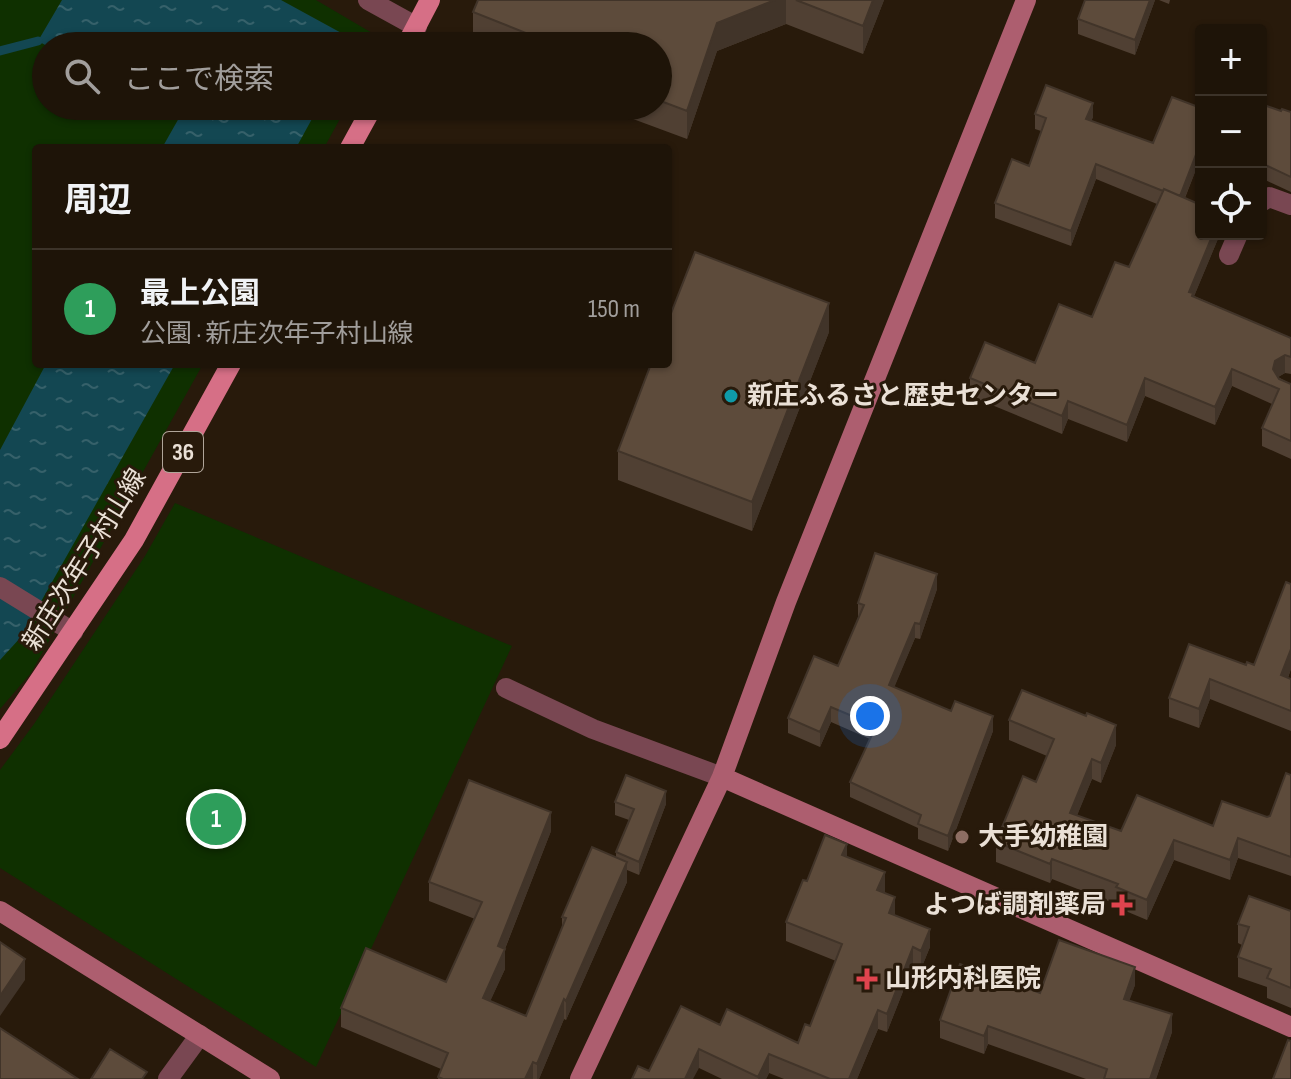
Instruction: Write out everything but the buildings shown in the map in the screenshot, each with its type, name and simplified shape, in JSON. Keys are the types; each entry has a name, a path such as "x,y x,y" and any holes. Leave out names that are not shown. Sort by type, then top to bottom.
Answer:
{"main road":[{"path":"414,32 430,0"},
{"path":"352,144 365,120"},
{"name":"新庄次年子村山線","path":"0,739 134,540 229,368"}],"street":[{"path":"368,0 417,27"},
{"path":"580,1079 722,777 791,587 1026,0"},
{"path":"1267,198 1291,205"},
{"path":"1229,255 1235,240"},
{"path":"0,587 73,632"},
{"path":"506,688 593,729 722,777 1291,1027"},
{"path":"0,911 270,1079"},
{"path":"168,1079 200,1035"}],"green space":[{"path":"0,0 316,0 370,32 32,32 32,120 339,120 326,144 32,144 32,368 201,368 31,673 0,709"},
{"path":"175,503 512,646 316,1067 0,868 0,770 145,556"}],"water":[{"path":"62,0 281,0 340,32 43,32"},
{"path":"178,120 311,120 298,144 164,144"},
{"path":"44,368 173,368 21,637 0,660 0,450"}],"waterway":[{"path":"0,51 32,43"}],"place":[{"name":"新庄ふるさと歴史センター","path":"731,396"},
{"name":"最上公園","path":"216,819"},
{"name":"大手幼稚園","path":"962,837"},
{"name":"よつば調剤薬局","path":"1122,905"},
{"name":"山形内科医院","path":"867,979"}]}
